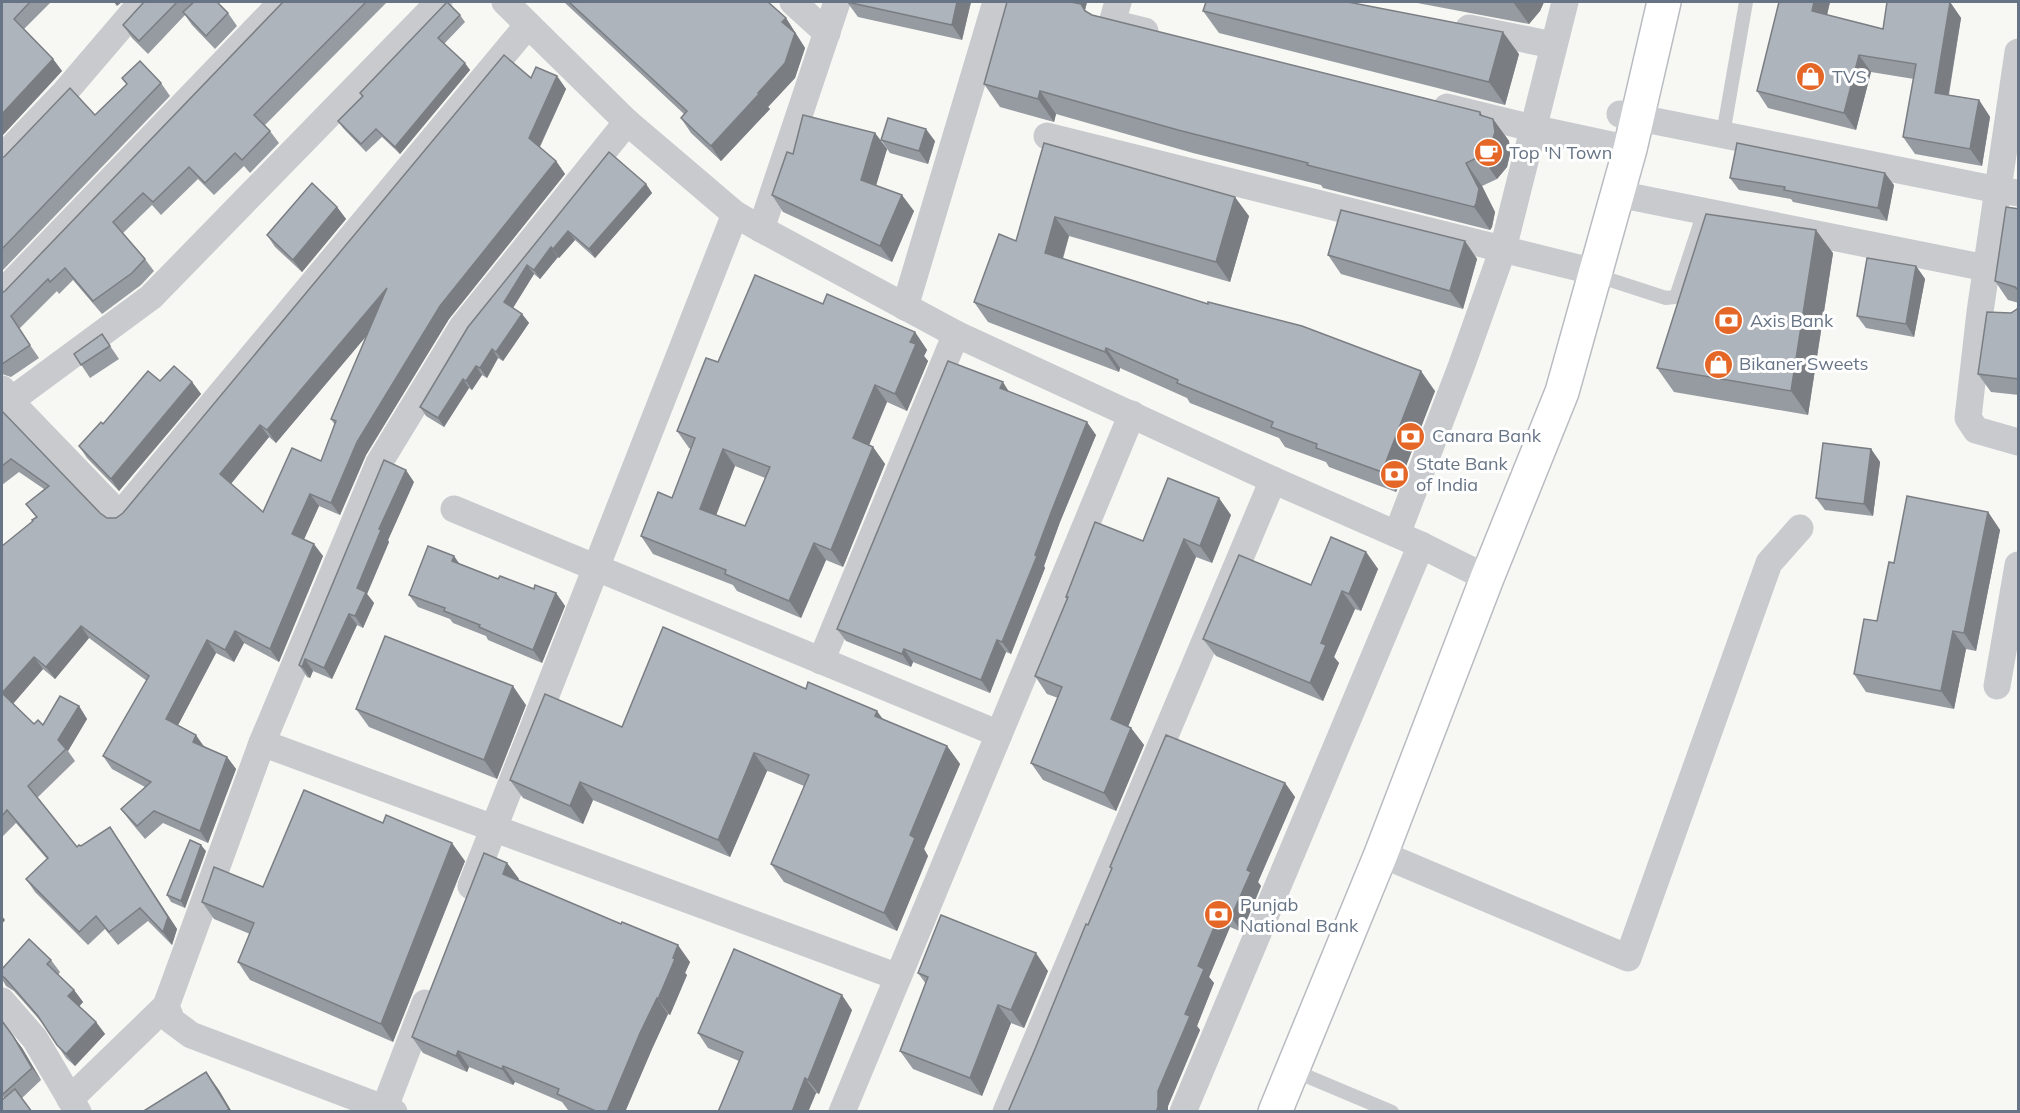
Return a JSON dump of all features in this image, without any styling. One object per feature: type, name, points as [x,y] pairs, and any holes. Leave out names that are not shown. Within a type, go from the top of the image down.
[{"type":"main road","points":[[1629,116],[1645,2]]},
{"type":"main road","points":[[1587,272],[1629,116],[1664,2]]},
{"type":"main road","points":[[1275,1112],[1381,854],[1541,397],[1618,194],[1621,147]]},
{"type":"main road","points":[[1257,1112],[1480,574]]},
{"type":"street","points":[[2,158],[64,92],[142,2]]},
{"type":"street","points":[[2,293],[282,2]]},
{"type":"street","points":[[439,2],[151,297],[6,395],[120,515],[528,25]]},
{"type":"street","points":[[505,2],[627,122],[735,214],[761,230],[956,334],[1480,574]]},
{"type":"street","points":[[793,2],[827,33]]},
{"type":"street","points":[[761,230],[837,2]]},
{"type":"street","points":[[905,307],[996,2]]},
{"type":"street","points":[[1118,2],[1112,22],[1169,37]]},
{"type":"street","points":[[1183,1112],[1409,540],[1461,367],[1503,249],[1565,2]]},
{"type":"street","points":[[1448,24],[1553,45]]},
{"type":"street","points":[[2019,52],[2008,191],[1986,268],[1968,418],[1976,430],[2019,442]]},
{"type":"street","points":[[1419,100],[1621,147]]},
{"type":"street","points":[[1629,116],[2008,191]]},
{"type":"street","points":[[2,1001],[35,1039],[74,1105],[166,1006],[262,743],[379,463],[462,327],[627,122]]},
{"type":"street","points":[[1047,136],[1587,272]]},
{"type":"street","points":[[1618,194],[1986,268]]},
{"type":"street","points":[[463,907],[735,214]]},
{"type":"street","points":[[1980,312],[2009,316]]},
{"type":"street","points":[[821,661],[956,334]]},
{"type":"street","points":[[842,1112],[1132,414]]},
{"type":"street","points":[[1006,1112],[1273,480]]},
{"type":"street","points":[[454,509],[999,734]]},
{"type":"street","points":[[1381,854],[1628,958],[1769,563],[1800,528]]},
{"type":"street","points":[[1997,686],[2019,565]]},
{"type":"street","points":[[262,743],[898,977]]},
{"type":"street","points":[[166,1006],[172,1021],[191,1035],[387,1110],[432,985]]},
{"type":"street","points":[[314,1082],[329,1112]]},
{"type":"lane","points":[[1723,134],[1746,2]]},
{"type":"lane","points":[[1587,272],[1666,298],[1675,297],[1704,212]]},
{"type":"lane","points":[[1292,1070],[1392,1112]]},
{"type":"building","points":[[2,2],[30,2],[14,19],[53,59],[2,114]]},
{"type":"building","points":[[144,2],[177,2],[139,41],[123,25]]},
{"type":"building","points":[[194,2],[217,2],[228,13],[206,36],[183,12]]},
{"type":"building","points":[[283,2],[366,2],[254,115],[270,131],[242,160],[235,153],[205,183],[189,167],[153,202],[143,193],[113,222],[145,259],[132,273],[93,301],[65,268],[50,282],[48,279],[11,316],[30,345],[2,364],[2,293]]},
{"type":"building","points":[[447,2],[460,15],[438,38],[465,63],[395,147],[376,129],[361,144],[338,121],[363,96],[360,93]]},
{"type":"building","points":[[569,2],[768,2],[786,18],[782,22],[795,33],[785,63],[711,146],[681,118],[687,111]]},
{"type":"building","points":[[847,2],[957,2],[952,25]]},
{"type":"building","points":[[1007,2],[1081,4],[1085,11],[1092,15],[1480,112],[1480,115],[1493,119],[1495,132],[1491,145],[1481,156],[1466,163],[1479,189],[1476,204],[1474,207],[1307,165],[1308,163],[1178,130],[1040,91],[1038,99],[984,84]]},
{"type":"building","points":[[1206,2],[1348,2],[1503,32],[1489,82],[1203,11]]},
{"type":"building","points":[[1779,2],[1814,2],[1812,11],[1883,29],[1887,2],[1950,2],[1935,93],[1979,100],[1970,149],[1903,137],[1916,64],[1859,55],[1844,113],[1757,91]]},
{"type":"building","points":[[504,55],[531,78],[536,67],[557,76],[529,138],[556,161],[440,306],[357,442],[331,503],[310,494],[292,534],[314,544],[270,649],[235,631],[225,650],[207,640],[166,719],[196,735],[193,742],[227,757],[200,831],[154,811],[137,826],[121,809],[151,782],[103,756],[149,676],[81,626],[46,667],[34,657],[2,693],[2,546],[37,517],[26,504],[49,486],[11,459],[2,466],[2,411],[100,513],[107,518],[116,518],[123,513]],"holes":[[[387,288],[331,419],[336,421],[321,461],[292,448],[263,512],[220,474],[260,425],[267,430]]]},
{"type":"building","points":[[140,61],[161,83],[2,249],[2,158],[70,88],[95,115],[127,84],[122,78]]},
{"type":"building","points":[[803,115],[875,133],[861,180],[902,195],[880,246],[772,195],[787,152],[793,154]]},
{"type":"building","points":[[888,118],[926,129],[919,151],[881,140]]},
{"type":"building","points":[[1044,143],[1235,197],[1216,262],[1055,217],[1045,253],[1208,304],[1208,302],[1302,326],[1421,371],[1382,472],[1316,448],[1317,444],[1271,427],[1273,422],[1177,383],[1178,380],[1106,348],[1105,352],[974,302],[999,234],[1016,241]]},
{"type":"building","points":[[1737,143],[1885,173],[1878,208],[1784,190],[1785,187],[1730,178]]},
{"type":"building","points":[[609,152],[646,184],[589,249],[568,231],[553,249],[551,247],[534,270],[527,265],[504,302],[522,314],[496,352],[492,349],[480,368],[476,366],[466,381],[463,379],[438,418],[420,407],[468,327]]},
{"type":"building","points":[[312,183],[337,207],[293,260],[267,235]]},
{"type":"building","points":[[2006,207],[2019,209],[2019,291],[2015,287],[1995,281]]},
{"type":"building","points":[[1341,210],[1465,241],[1450,291],[1328,255]]},
{"type":"building","points":[[1706,214],[1816,230],[1791,391],[1657,368]]},
{"type":"building","points":[[1867,258],[1916,266],[1906,324],[1857,316]]},
{"type":"building","points":[[755,275],[823,304],[827,294],[915,332],[910,342],[916,344],[895,394],[875,385],[853,438],[873,447],[831,550],[814,543],[789,601],[725,574],[726,570],[641,536],[658,492],[672,498],[695,438],[677,431],[706,358],[718,362]],"holes":[[[723,449],[770,467],[745,526],[700,509]]]},
{"type":"building","points":[[2019,306],[2019,379],[1978,374],[1987,312],[2011,313]]},
{"type":"building","points":[[102,334],[110,346],[81,365],[74,354]]},
{"type":"building","points":[[948,361],[1003,382],[1000,388],[1087,422],[1002,642],[997,640],[981,680],[904,649],[902,654],[837,629]]},
{"type":"building","points":[[174,366],[192,382],[111,479],[79,446],[101,422],[103,424],[148,371],[160,381]]},
{"type":"building","points":[[1823,443],[1871,449],[1864,504],[1816,498]]},
{"type":"building","points":[[384,460],[406,470],[379,529],[381,530],[357,588],[366,592],[355,616],[349,614],[324,668],[305,659],[302,667],[299,665]]},
{"type":"building","points":[[1168,478],[1219,498],[1200,546],[1184,539],[1111,719],[1131,728],[1104,793],[1031,763],[1062,687],[1035,676],[1068,597],[1066,597],[1095,522],[1143,541]]},
{"type":"building","points":[[1907,496],[1988,512],[1964,633],[1953,631],[1941,691],[1854,674],[1864,619],[1877,621],[1889,562],[1894,563]]},
{"type":"building","points":[[1331,537],[1366,552],[1349,594],[1342,591],[1321,643],[1326,645],[1310,683],[1203,639],[1239,555],[1311,585]]},
{"type":"building","points":[[428,546],[454,556],[452,561],[498,579],[500,576],[534,589],[535,585],[556,593],[533,650],[444,611],[445,608],[409,595]]},
{"type":"building","points":[[663,627],[806,689],[808,682],[877,711],[875,716],[947,746],[910,835],[915,838],[884,913],[771,864],[809,775],[758,754],[754,753],[718,840],[580,782],[570,806],[510,780],[545,694],[622,727]]},
{"type":"building","points":[[385,636],[513,686],[484,760],[356,709]]},
{"type":"building","points":[[2,693],[34,724],[38,720],[43,725],[60,696],[79,706],[58,740],[66,749],[28,786],[77,847],[110,827],[168,917],[163,932],[140,908],[109,932],[96,916],[79,932],[26,879],[48,858],[7,810],[2,816]]},
{"type":"building","points":[[1166,735],[1285,783],[1247,870],[1251,872],[1231,917],[1220,913],[1198,966],[1204,969],[1185,1014],[1190,1016],[1158,1091],[1156,1112],[1008,1112],[1086,924],[1088,925],[1112,868],[1110,867]]},
{"type":"building","points":[[304,790],[383,823],[386,815],[452,843],[381,1024],[238,962],[254,923],[202,902],[214,867],[263,887]]},
{"type":"building","points":[[190,840],[201,845],[181,901],[167,895]]},
{"type":"building","points":[[484,853],[507,863],[503,874],[621,924],[622,922],[678,945],[673,958],[675,959],[658,999],[640,1033],[607,1112],[598,1112],[557,1094],[559,1089],[503,1066],[502,1069],[458,1051],[456,1056],[412,1037]]},
{"type":"building","points":[[941,915],[1036,953],[1011,1010],[998,1005],[970,1078],[900,1051],[928,977],[918,973]]},
{"type":"building","points":[[29,939],[51,960],[47,964],[74,990],[68,996],[96,1022],[66,1054],[57,1045],[38,1016],[2,976],[2,969]]},
{"type":"building","points":[[734,949],[842,995],[808,1080],[805,1078],[792,1112],[718,1112],[743,1052],[698,1033]]},
{"type":"building","points":[[2,1021],[32,1068],[3,1094],[2,1092]]},
{"type":"building","points":[[206,1072],[229,1109],[225,1112],[142,1112]]},
{"type":"building","points":[[15,1089],[32,1112],[2,1112],[2,1100]]},
{"type":"place","name":"TVS","points":[[1811,77]]},
{"type":"place","name":"Top 'N Town","points":[[1488,153]]},
{"type":"place","name":"Axis Bank","points":[[1729,321]]},
{"type":"place","name":"Bikaner Sweets","points":[[1718,364]]},
{"type":"place","name":"Canara Bank","points":[[1411,436]]},
{"type":"place","name":"State Bank of India","points":[[1395,474]]},
{"type":"place","name":"Punjab National Bank","points":[[1219,915]]}]
